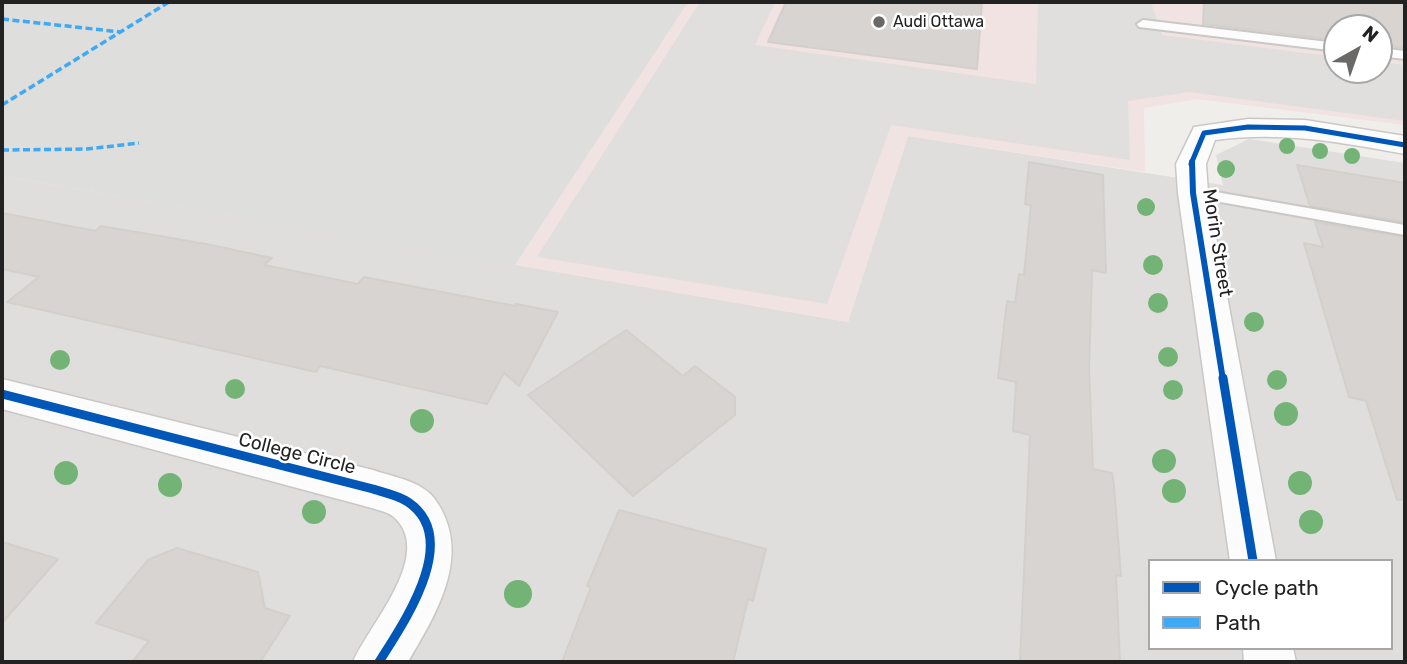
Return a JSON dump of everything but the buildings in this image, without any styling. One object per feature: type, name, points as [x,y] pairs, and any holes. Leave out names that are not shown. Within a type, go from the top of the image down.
[{"type":"street","name":"Morin Street","points":[[1253,559],[1193,193],[1191,164],[1204,133],[1248,127],[1305,128],[1405,145]]},
{"type":"street","name":"College Circle","points":[[2,394],[373,489],[412,504],[429,529],[430,570],[379,662]]},
{"type":"lane","points":[[1143,24],[1323,45]]},
{"type":"lane","points":[[1193,193],[1405,230]]},
{"type":"shaded area","points":[[2,2],[688,2],[515,265],[2,176]]},
{"type":"shaded area","points":[[682,2],[1405,2],[1405,125],[1197,99],[1144,108],[1145,172],[908,136],[848,322],[515,265],[643,57]]},
{"type":"shaded area","points":[[700,2],[775,2],[755,45],[1036,84],[1038,2],[1151,2],[1162,35],[1323,55],[1323,84],[1393,84],[1393,64],[1405,65],[1405,121],[1189,92],[1128,101],[1130,160],[891,125],[827,304],[537,257]]},
{"type":"shaded area","points":[[908,136],[1223,185],[1216,155],[1249,139],[1405,163],[1405,662],[2,662],[2,176],[848,322]]},
{"type":"marked path","points":[[2,105],[169,2]]},
{"type":"marked path","points":[[2,19],[121,32]]},
{"type":"marked path","points":[[2,150],[87,149],[139,143]]},
{"type":"cycle path","points":[[1253,559],[1193,193],[1191,164],[1204,133],[1248,127],[1305,128],[1405,145]]},
{"type":"cycle path","points":[[2,394],[373,489],[409,503],[425,524],[430,543],[429,564],[413,606],[379,662]]},
{"type":"place","name":"Audi Ottawa","points":[[879,22]]}]
